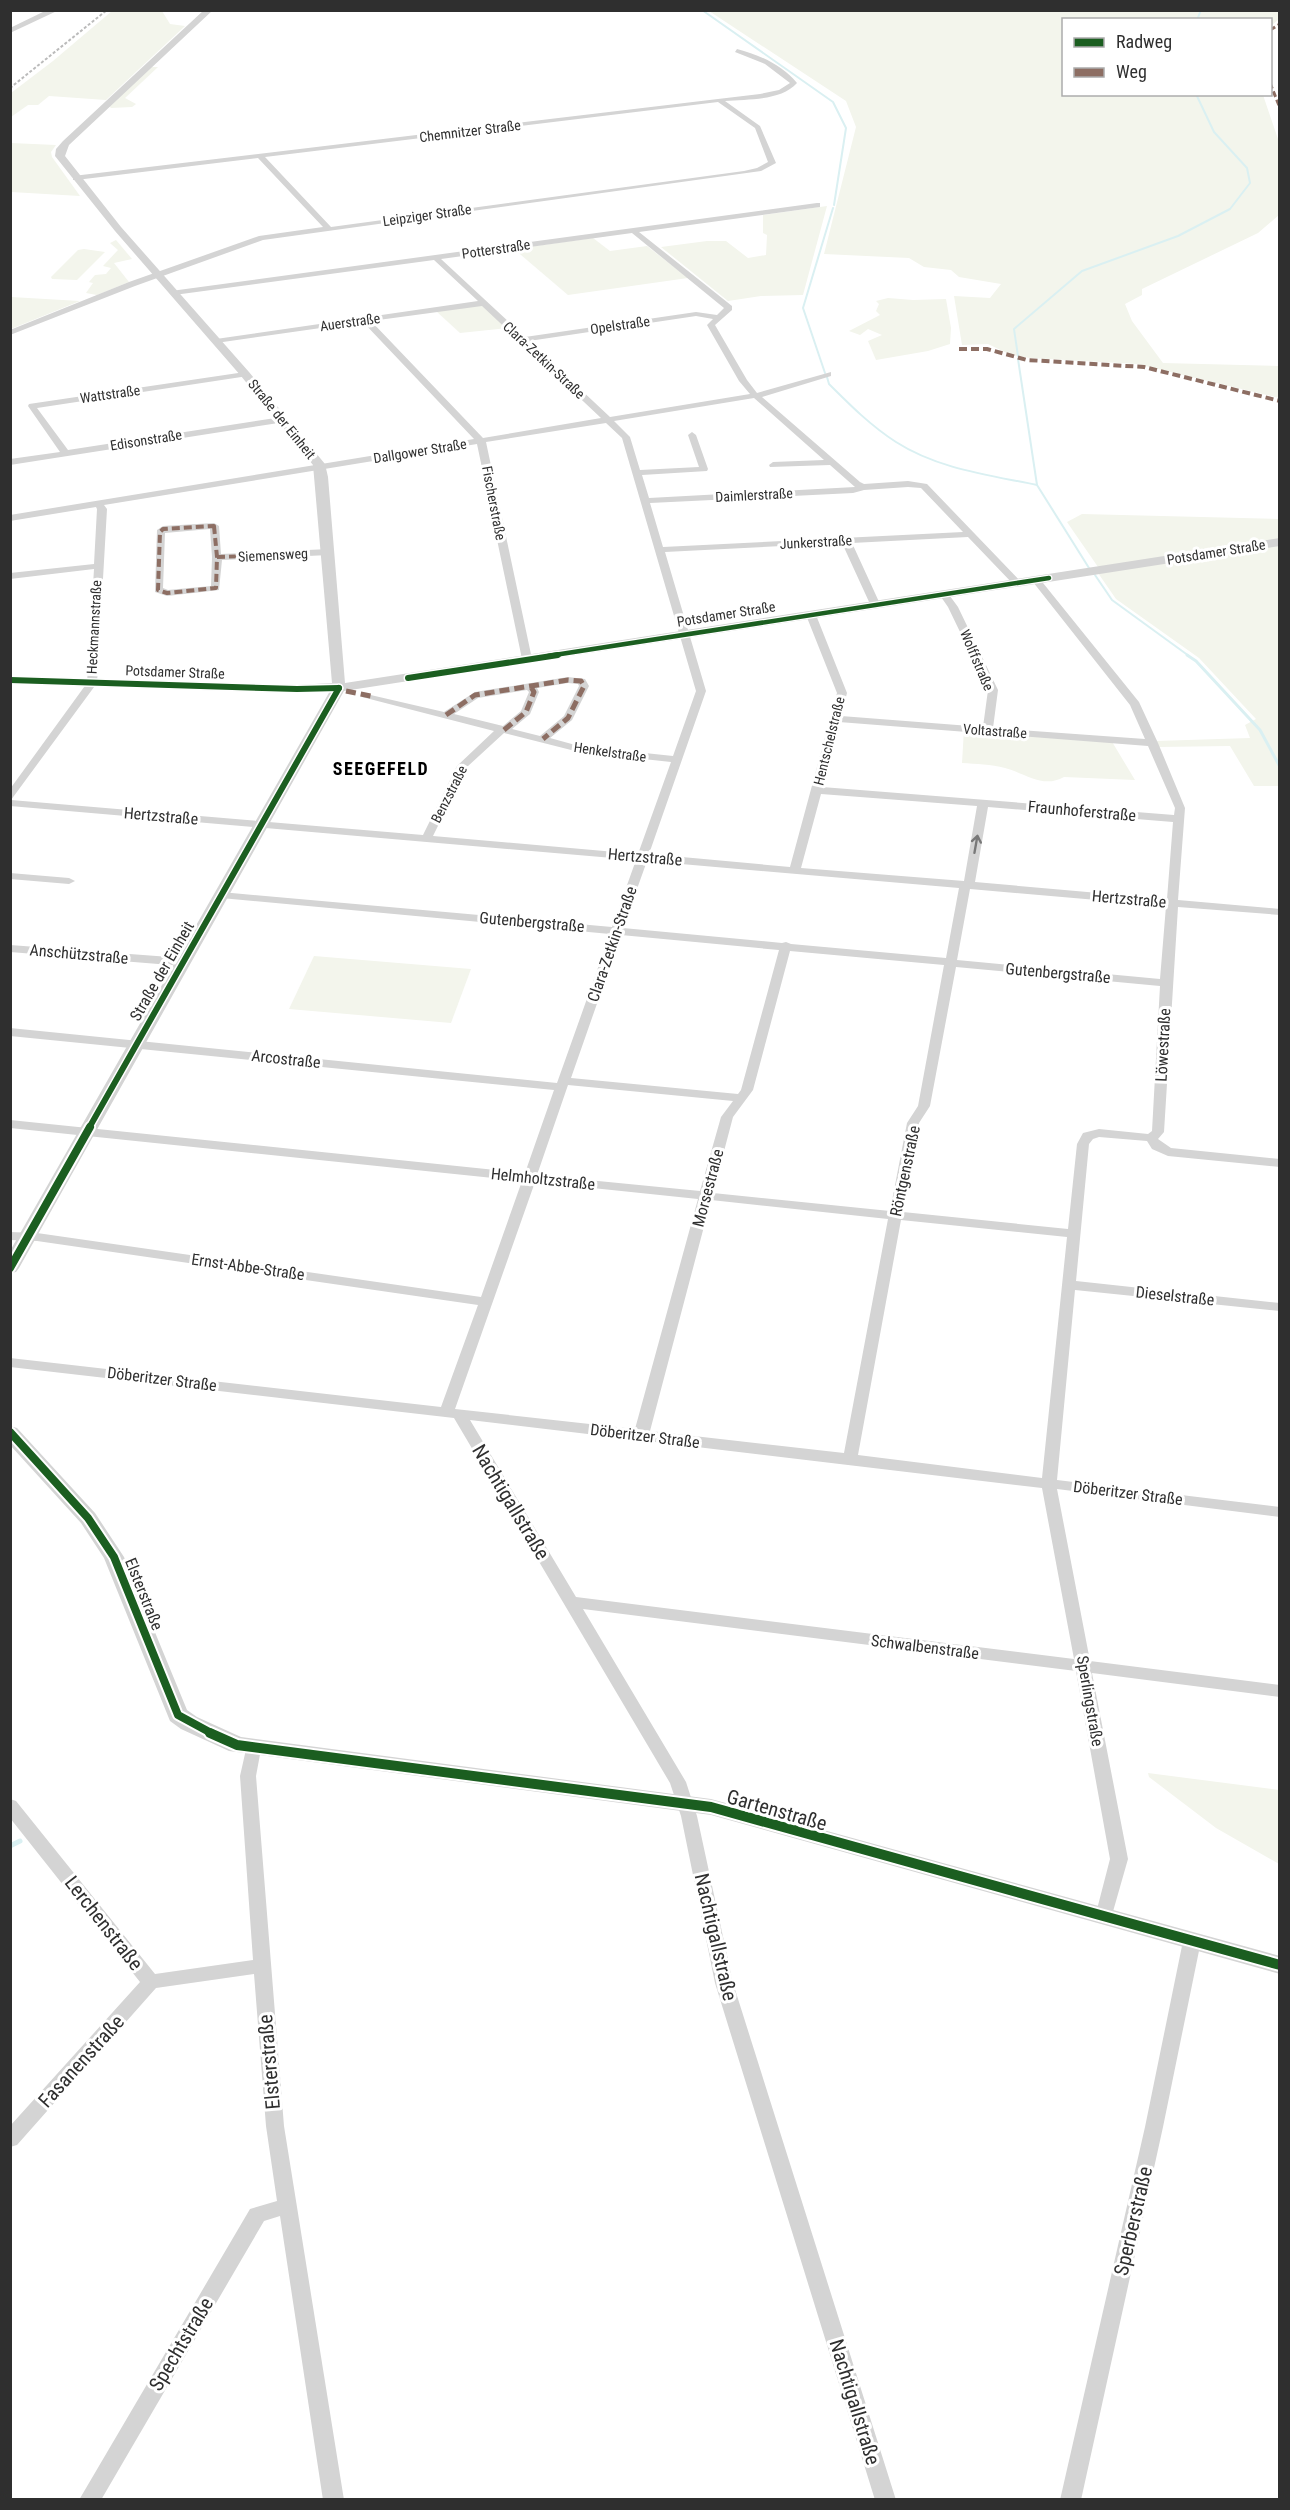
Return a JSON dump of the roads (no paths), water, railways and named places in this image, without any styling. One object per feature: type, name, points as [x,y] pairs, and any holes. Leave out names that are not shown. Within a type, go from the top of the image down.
[{"type":"street","points":[[10,31],[15,26],[55,10]]},
{"type":"street","name":"Straße der Einheit","points":[[10,1268],[19,1237],[88,1131],[339,688],[320,468],[245,374],[76,178],[62,159],[60,152],[63,146],[209,10]]},
{"type":"street","name":"Chemnitzer Straße","points":[[76,178],[777,93],[791,88],[794,83],[753,56],[737,51]]},
{"type":"street","name":"Leipziger Straße","points":[[10,333],[132,284],[262,238],[744,173],[759,170],[772,163],[758,127],[719,100]]},
{"type":"street","points":[[259,155],[328,228]]},
{"type":"street","name":"Potterstraße","points":[[174,293],[817,205]]},
{"type":"street","points":[[633,230],[729,308],[711,325],[743,381],[755,395],[863,487]]},
{"type":"street","name":"Clara-Zetkin-Straße","points":[[435,257],[626,437],[701,691],[485,1302],[453,1413]]},
{"type":"street","name":"Auerstraße","points":[[216,341],[483,303]]},
{"type":"street","name":"Opelstraße","points":[[522,340],[696,314],[718,317]]},
{"type":"street","points":[[365,320],[481,441]]},
{"type":"street","name":"Wattstraße","points":[[65,453],[32,406],[245,374]]},
{"type":"street","name":"Dallgower Straße","points":[[10,518],[755,395],[782,390],[828,374]]},
{"type":"street","name":"Edisonstraße","points":[[10,462],[282,420]]},
{"type":"street","points":[[636,472],[704,469],[692,435]]},
{"type":"street","name":"Fischerstraße","points":[[481,441],[527,659]]},
{"type":"street","points":[[773,465],[832,462]]},
{"type":"street","name":"Daimlerstraße","points":[[644,501],[853,490],[863,487],[908,484],[924,486],[1017,583]]},
{"type":"street","name":"Heckmannstraße","points":[[10,797],[92,683],[102,509],[99,504]]},
{"type":"street","name":"Siemensweg","points":[[214,526],[217,557],[216,588],[167,593],[158,590],[160,532],[163,529],[214,526]]},
{"type":"street","name":"Junkerstraße","points":[[659,550],[972,534]]},
{"type":"street","points":[[846,541],[876,604]]},
{"type":"street","name":"Potsdamer Straße","points":[[10,680],[297,689],[339,688],[1280,542]]},
{"type":"street","name":"Siemensweg","points":[[217,557],[329,552]]},
{"type":"street","points":[[10,576],[97,566]]},
{"type":"street","name":"Löwestraße","points":[[1036,580],[1135,704],[1180,808],[1166,983],[1158,1132],[1151,1138]]},
{"type":"street","name":"Wolffstraße","points":[[944,594],[953,607],[993,690],[988,730]]},
{"type":"street","name":"Hentschelstraße","points":[[795,870],[837,719],[842,693],[811,615]]},
{"type":"street","name":"Henkelstraße","points":[[446,715],[475,695],[581,681],[584,686],[568,718],[543,740]]},
{"type":"street","points":[[503,729],[526,711],[534,692],[531,687]]},
{"type":"street","name":"Henkelstraße","points":[[366,695],[596,752],[678,760]]},
{"type":"street","name":"Voltastraße","points":[[837,719],[1153,743]]},
{"type":"street","name":"Benzstraße","points":[[427,838],[462,766],[503,729]]},
{"type":"street","name":"Fraunhoferstraße","points":[[816,790],[1180,819]]},
{"type":"street","name":"Hertzstraße","points":[[10,802],[1280,912]]},
{"type":"street","points":[[967,885],[983,803]]},
{"type":"street","points":[[10,876],[69,881]]},
{"type":"street","name":"Röntgenstraße","points":[[850,1459],[913,1123],[924,1106],[967,885]]},
{"type":"street","name":"Gutenbergstraße","points":[[221,895],[786,945],[1166,983]]},
{"type":"street","name":"Morsestraße","points":[[641,1436],[727,1117],[747,1090],[786,945]]},
{"type":"street","name":"Anschützstraße","points":[[10,948],[183,962]]},
{"type":"street","name":"Arcostraße","points":[[10,1032],[563,1084],[742,1098]]},
{"type":"street","name":"Helmholtzstraße","points":[[10,1124],[1075,1234]]},
{"type":"street","points":[[1049,1484],[1083,1144],[1088,1136],[1099,1133],[1151,1138],[1157,1146],[1168,1152],[1280,1163]]},
{"type":"street","name":"Ernst-Abbe-Straße","points":[[19,1237],[115,1248],[485,1302]]},
{"type":"street","name":"Dieselstraße","points":[[1070,1285],[1280,1307]]},
{"type":"street","name":"Döberitzer Straße","points":[[10,1362],[850,1459],[1280,1512]]},
{"type":"street","name":"Nachtigallstraße","points":[[453,1413],[571,1602],[678,1782],[685,1803],[724,1983],[886,2499]]},
{"type":"street","name":"Elsterstraße","points":[[10,1432],[88,1518],[114,1557],[178,1715],[189,1723],[237,1745],[253,1749],[248,1776],[274,2126],[334,2499]]},
{"type":"street","name":"Sperlingstraße","points":[[1049,1484],[1119,1859],[1104,1917]]},
{"type":"street","name":"Schwalbenstraße","points":[[571,1602],[1280,1691]]},
{"type":"street","name":"Gartenstraße","points":[[253,1749],[711,1808],[1280,1965]]},
{"type":"street","name":"Lerchenstraße","points":[[10,1805],[151,1982],[262,1966]]},
{"type":"street","name":"Sperberstraße","points":[[1070,2499],[1154,2127],[1192,1941]]},
{"type":"street","name":"Fasanenstraße","points":[[10,2139],[151,1982]]},
{"type":"street","name":"Spechtstraße","points":[[89,2499],[257,2215],[286,2206]]},
{"type":"waterway","points":[[702,10],[833,102],[846,128],[834,205]]},
{"type":"waterway","points":[[1198,18],[1201,10]]},
{"type":"waterway","points":[[1018,356],[1014,329],[1082,271],[1178,236],[1230,209],[1250,183],[1247,168],[1214,132],[1197,96]]},
{"type":"waterway","points":[[825,373],[803,308],[833,208]]},
{"type":"waterway","points":[[1018,359],[1037,485]]},
{"type":"waterway","points":[[827,377],[829,384],[869,422],[912,451],[964,470],[1037,485]]},
{"type":"waterway","points":[[1037,485],[1089,568]]},
{"type":"waterway","points":[[1095,575],[1112,600],[1189,656]]},
{"type":"waterway","points":[[1187,655],[1196,661],[1260,730],[1280,767]]},
{"type":"waterway","points":[[10,1846],[20,1841]]},
{"type":"railway","points":[[10,88],[107,10]]},
{"type":"district","name":"SEEGEFELD","points":[[381,768]]}]
